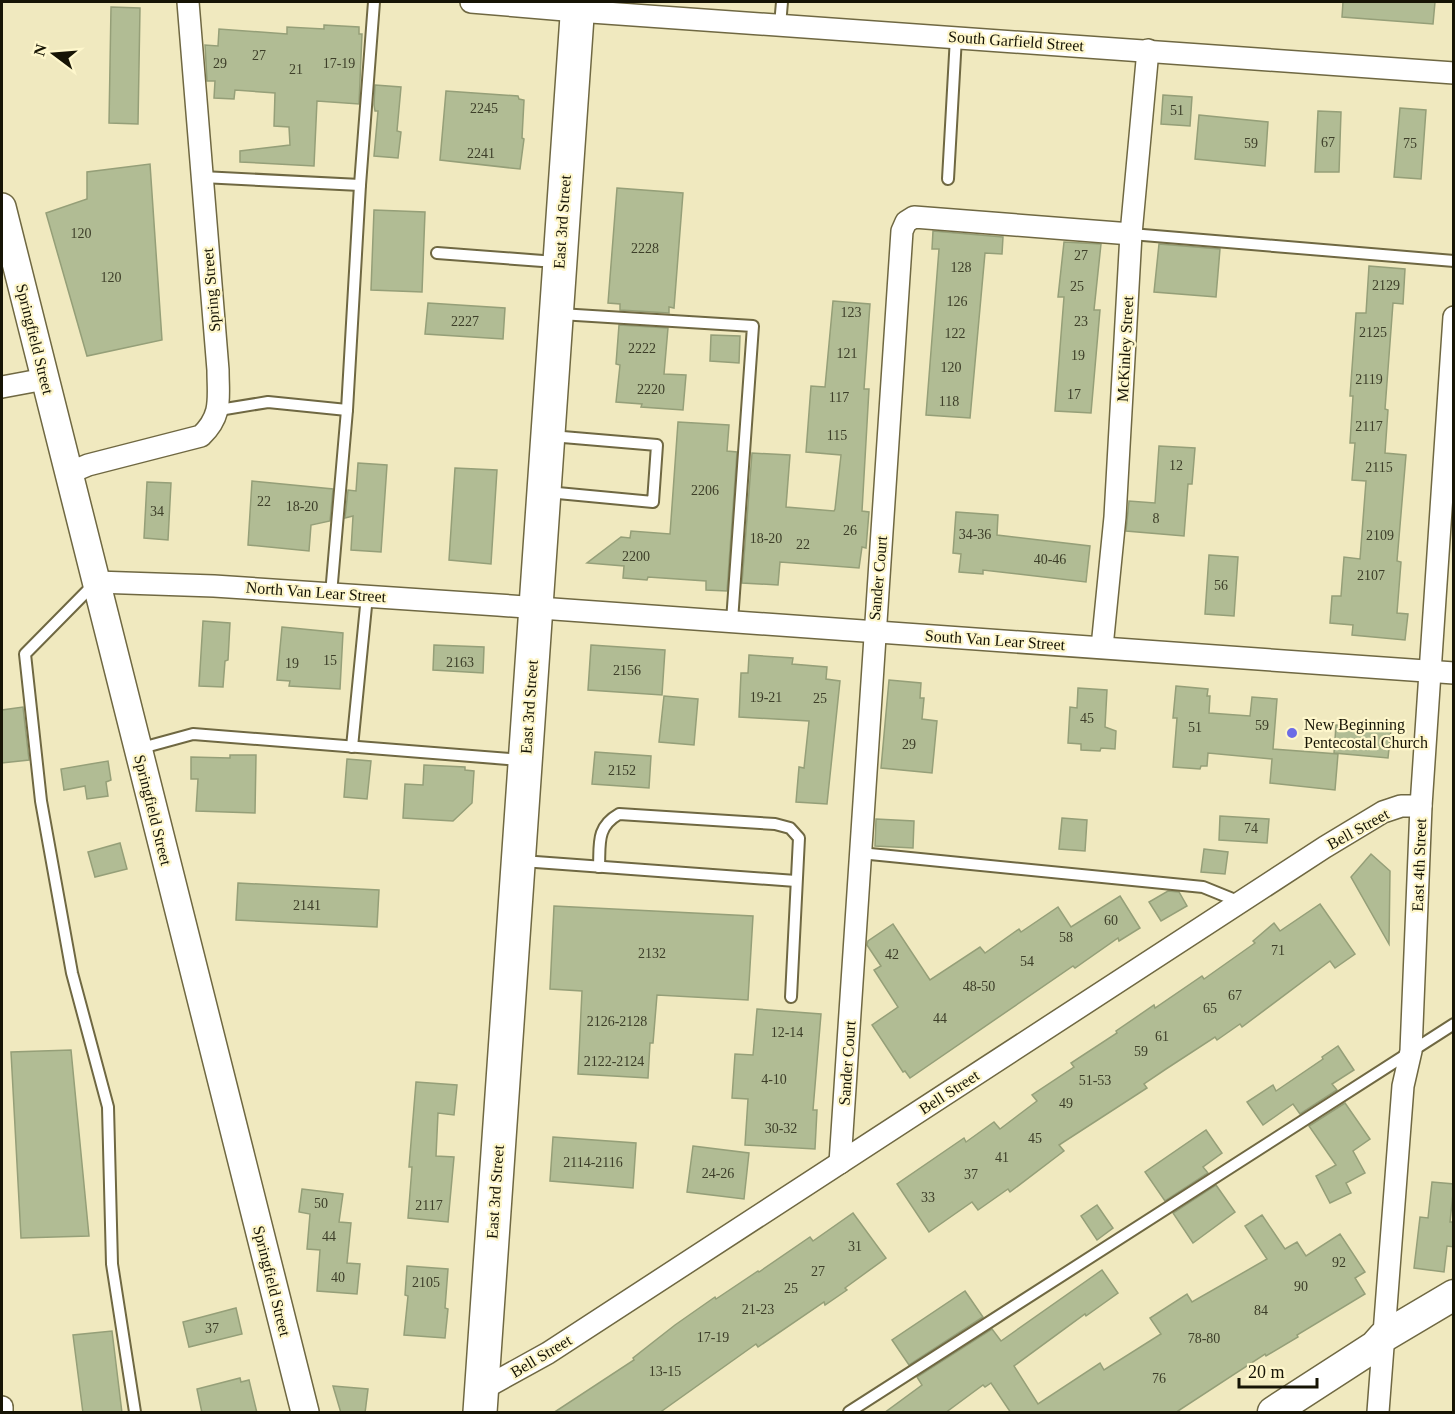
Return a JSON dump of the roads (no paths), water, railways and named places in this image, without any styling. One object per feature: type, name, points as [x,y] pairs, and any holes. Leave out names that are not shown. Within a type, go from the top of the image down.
[{"type":"main road","name":"East 3rd Street","points":[[480,1401],[578,6]]},
{"type":"main road","points":[[1273,1413],[1375,1346],[1383,1337],[1454,1295]]},
{"type":"street","name":"Spring Street","points":[[188,2],[218,370],[219,410]]},
{"type":"street","name":"South Garfield Street","points":[[471,2],[578,6],[780,25],[1454,73]]},
{"type":"street","name":"McKinley Street","points":[[1102,647],[1114,517],[1131,234],[1148,50]]},
{"type":"street","name":"Springfield Street","points":[[2,207],[305,1413]]},
{"type":"street","name":"Sander Court","points":[[840,1163],[902,231],[906,222],[914,217],[1131,234]]},
{"type":"street","name":"East 4th Street","points":[[1378,1413],[1402,1086],[1411,1052],[1421,806],[1454,317]]},
{"type":"street","points":[[2,387],[45,379]]},
{"type":"street","points":[[69,473],[88,465],[201,436],[212,425],[219,410]]},
{"type":"street","name":"North Van Lear Street","points":[[96,582],[214,586],[536,607]]},
{"type":"street","name":"South Van Lear Street","points":[[536,607],[1454,673]]},
{"type":"street","name":"Bell Street","points":[[480,1401],[548,1353],[1240,902],[1383,812],[1401,806],[1421,806]]},
{"type":"street","points":[[2,1407],[2,1413]]},
{"type":"lane","points":[[331,594],[347,410],[360,184],[374,2]]},
{"type":"lane","points":[[780,25],[782,2]]},
{"type":"lane","points":[[948,179],[956,37]]},
{"type":"lane","points":[[202,177],[360,184]]},
{"type":"lane","points":[[1131,234],[1454,261]]},
{"type":"lane","points":[[436,253],[560,262]]},
{"type":"lane","points":[[556,314],[753,326],[732,621]]},
{"type":"lane","points":[[219,410],[268,402],[347,410]]},
{"type":"lane","points":[[544,492],[653,502],[657,445],[548,436]]},
{"type":"lane","points":[[96,582],[25,654],[41,801],[70,962],[108,1107],[112,1264],[135,1413]]},
{"type":"lane","points":[[352,747],[367,596]]},
{"type":"lane","points":[[137,749],[193,734],[525,760]]},
{"type":"lane","points":[[599,867],[601,830],[608,820],[619,814],[775,824],[790,828],[799,838],[791,996]]},
{"type":"lane","points":[[860,853],[1203,887],[1240,902]]},
{"type":"lane","points":[[518,861],[796,881]]},
{"type":"lane","points":[[849,1413],[1454,1024]]},
{"type":"place","name":"New Beginning Pentecostal Church","points":[[1292,733]]}]
